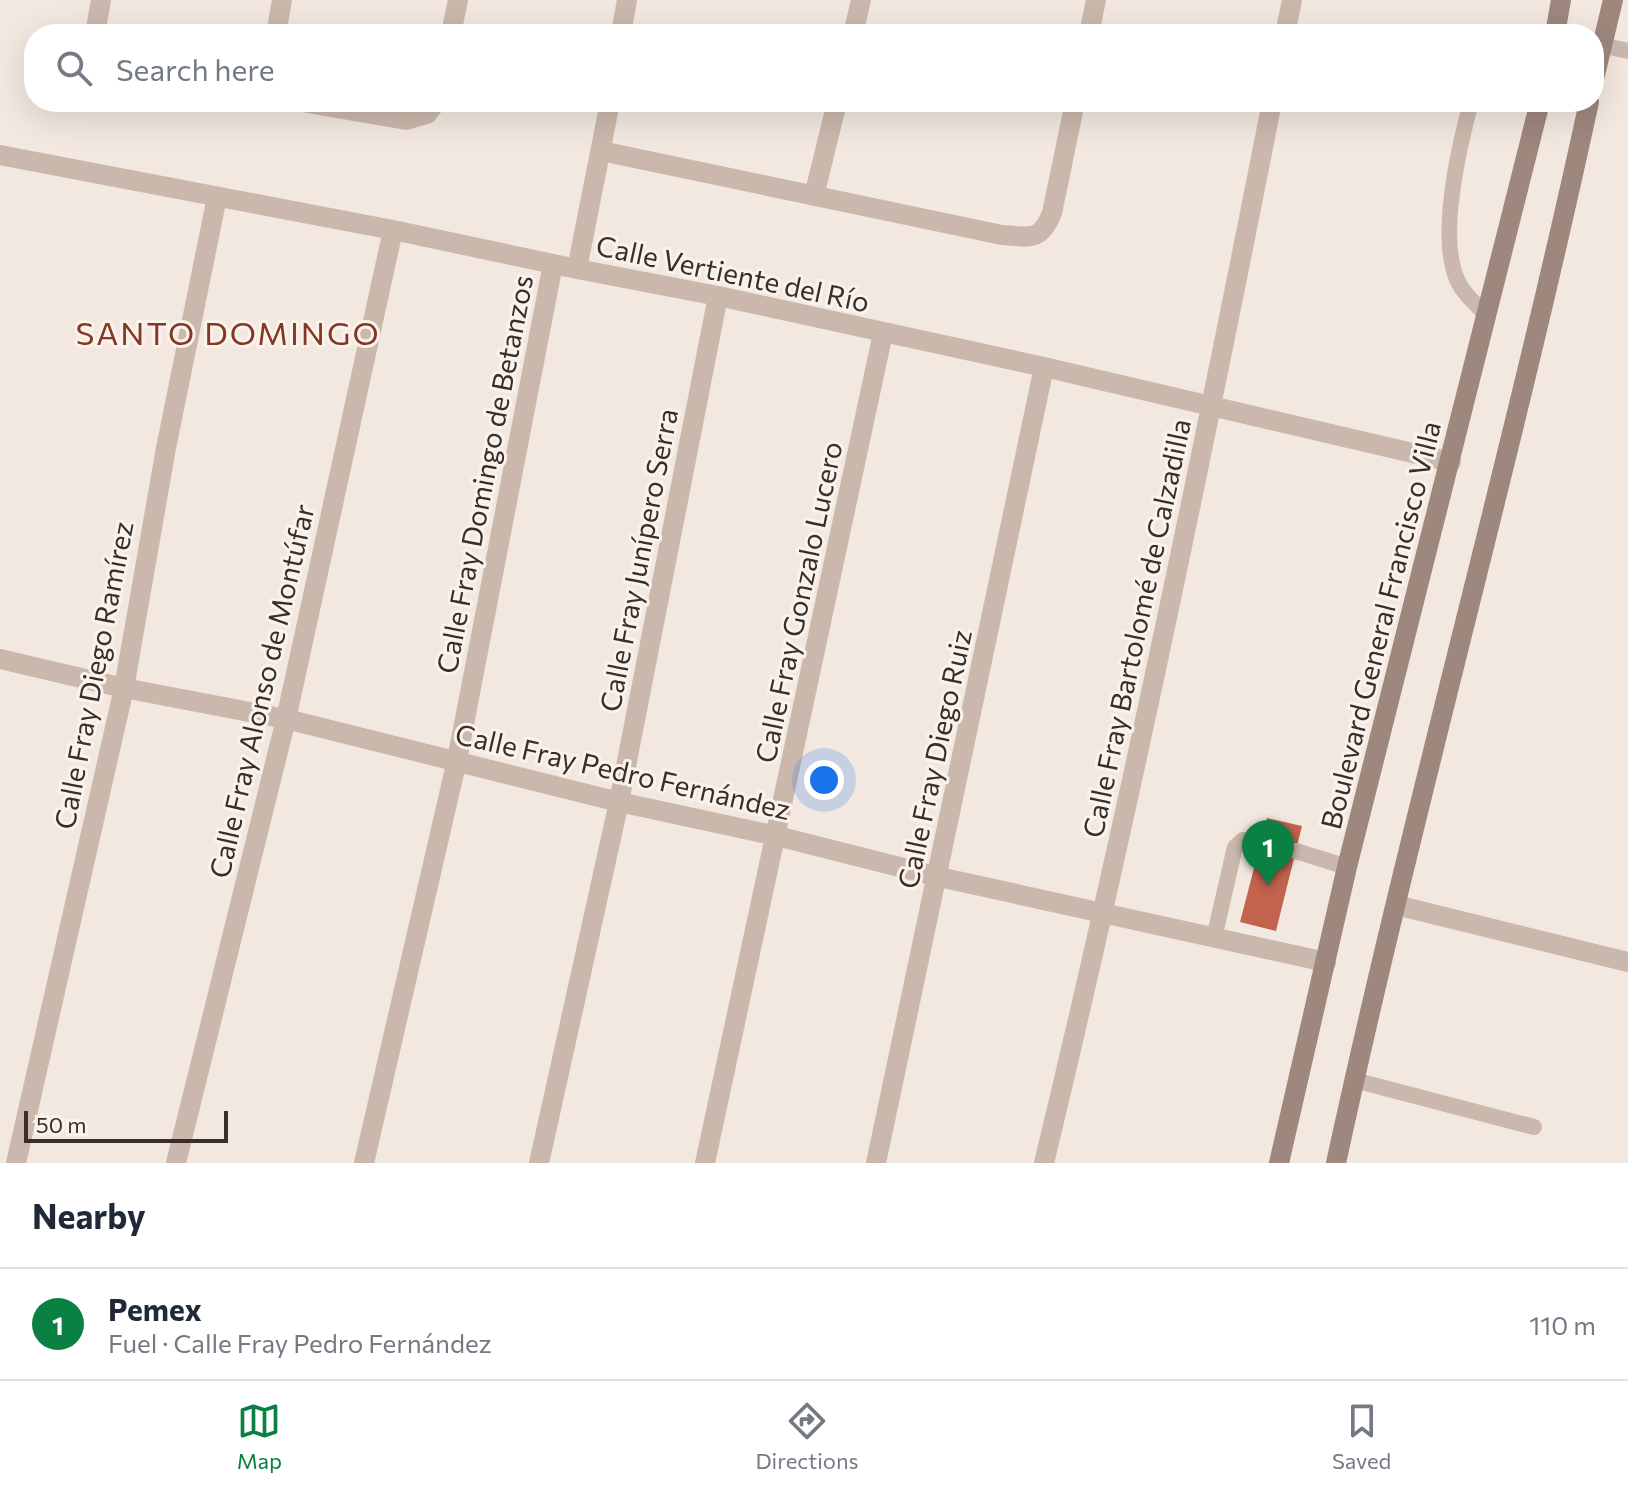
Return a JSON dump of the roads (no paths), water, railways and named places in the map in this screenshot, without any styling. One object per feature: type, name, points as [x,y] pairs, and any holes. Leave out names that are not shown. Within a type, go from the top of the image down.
[{"type":"main road","points":[[1557,24],[1561,0]]},
{"type":"main road","points":[[1604,34],[1613,0]]},
{"type":"main road","name":"Boulevard General Francisco Villa","points":[[1279,1163],[1347,867],[1537,112]]},
{"type":"main road","points":[[1336,1163],[1396,905],[1504,470],[1587,112]]},
{"type":"street","points":[[97,24],[101,0]]},
{"type":"street","points":[[278,24],[282,0]]},
{"type":"street","points":[[453,24],[458,0]]},
{"type":"street","points":[[623,24],[627,0]]},
{"type":"street","points":[[855,24],[861,0]]},
{"type":"street","points":[[1091,24],[1096,0]]},
{"type":"street","points":[[1287,24],[1292,0]]},
{"type":"street","points":[[360,112],[406,120],[428,112]]},
{"type":"street","name":"Calle Fray Domingo de Betanzos","points":[[577,269],[608,112]]},
{"type":"street","points":[[814,196],[835,112]]},
{"type":"street","points":[[601,151],[1002,235],[1037,236],[1045,229],[1052,213],[1073,112]]},
{"type":"street","name":"Calle Fray Bartolomé de Calzadilla","points":[[1044,1163],[1104,915],[1212,405],[1270,112]]},
{"type":"street","name":"Calle Vertiente del Río","points":[[0,155],[718,296],[1212,405],[1451,462]]},
{"type":"street","name":"Calle Fray Diego Ramírez","points":[[16,1163],[124,688],[166,448],[217,197]]},
{"type":"street","name":"Calle Fray Alonso de Montúfar","points":[[176,1163],[286,719],[393,230]]},
{"type":"street","name":"Calle Fray Domingo de Betanzos","points":[[364,1163],[457,760],[553,264]]},
{"type":"street","name":"Calle Fray Junípero Serra","points":[[539,1163],[619,802],[718,296]]},
{"type":"street","name":"Calle Fray Gonzalo Lucero","points":[[705,1163],[883,333]]},
{"type":"street","name":"Calle Fray Diego Ruiz","points":[[876,1163],[939,877],[1044,367]]},
{"type":"street","name":"Calle Fray Pedro Fernández","points":[[0,659],[124,688],[286,719],[939,877],[1326,962]]},
{"type":"street","points":[[1396,905],[1628,962]]},
{"type":"lane","points":[[1604,46],[1628,51]]},
{"type":"lane","points":[[1469,112],[1448,225],[1449,247],[1452,266],[1461,287],[1486,315]]},
{"type":"lane","points":[[1214,938],[1235,847],[1243,840],[1261,841]]},
{"type":"lane","points":[[1296,851],[1347,867]]},
{"type":"lane","points":[[1354,1080],[1534,1127]]},
{"type":"place","name":"Pemex","points":[[1268,886]]},
{"type":"district","name":"SANTO DOMINGO","points":[[228,332]]}]
